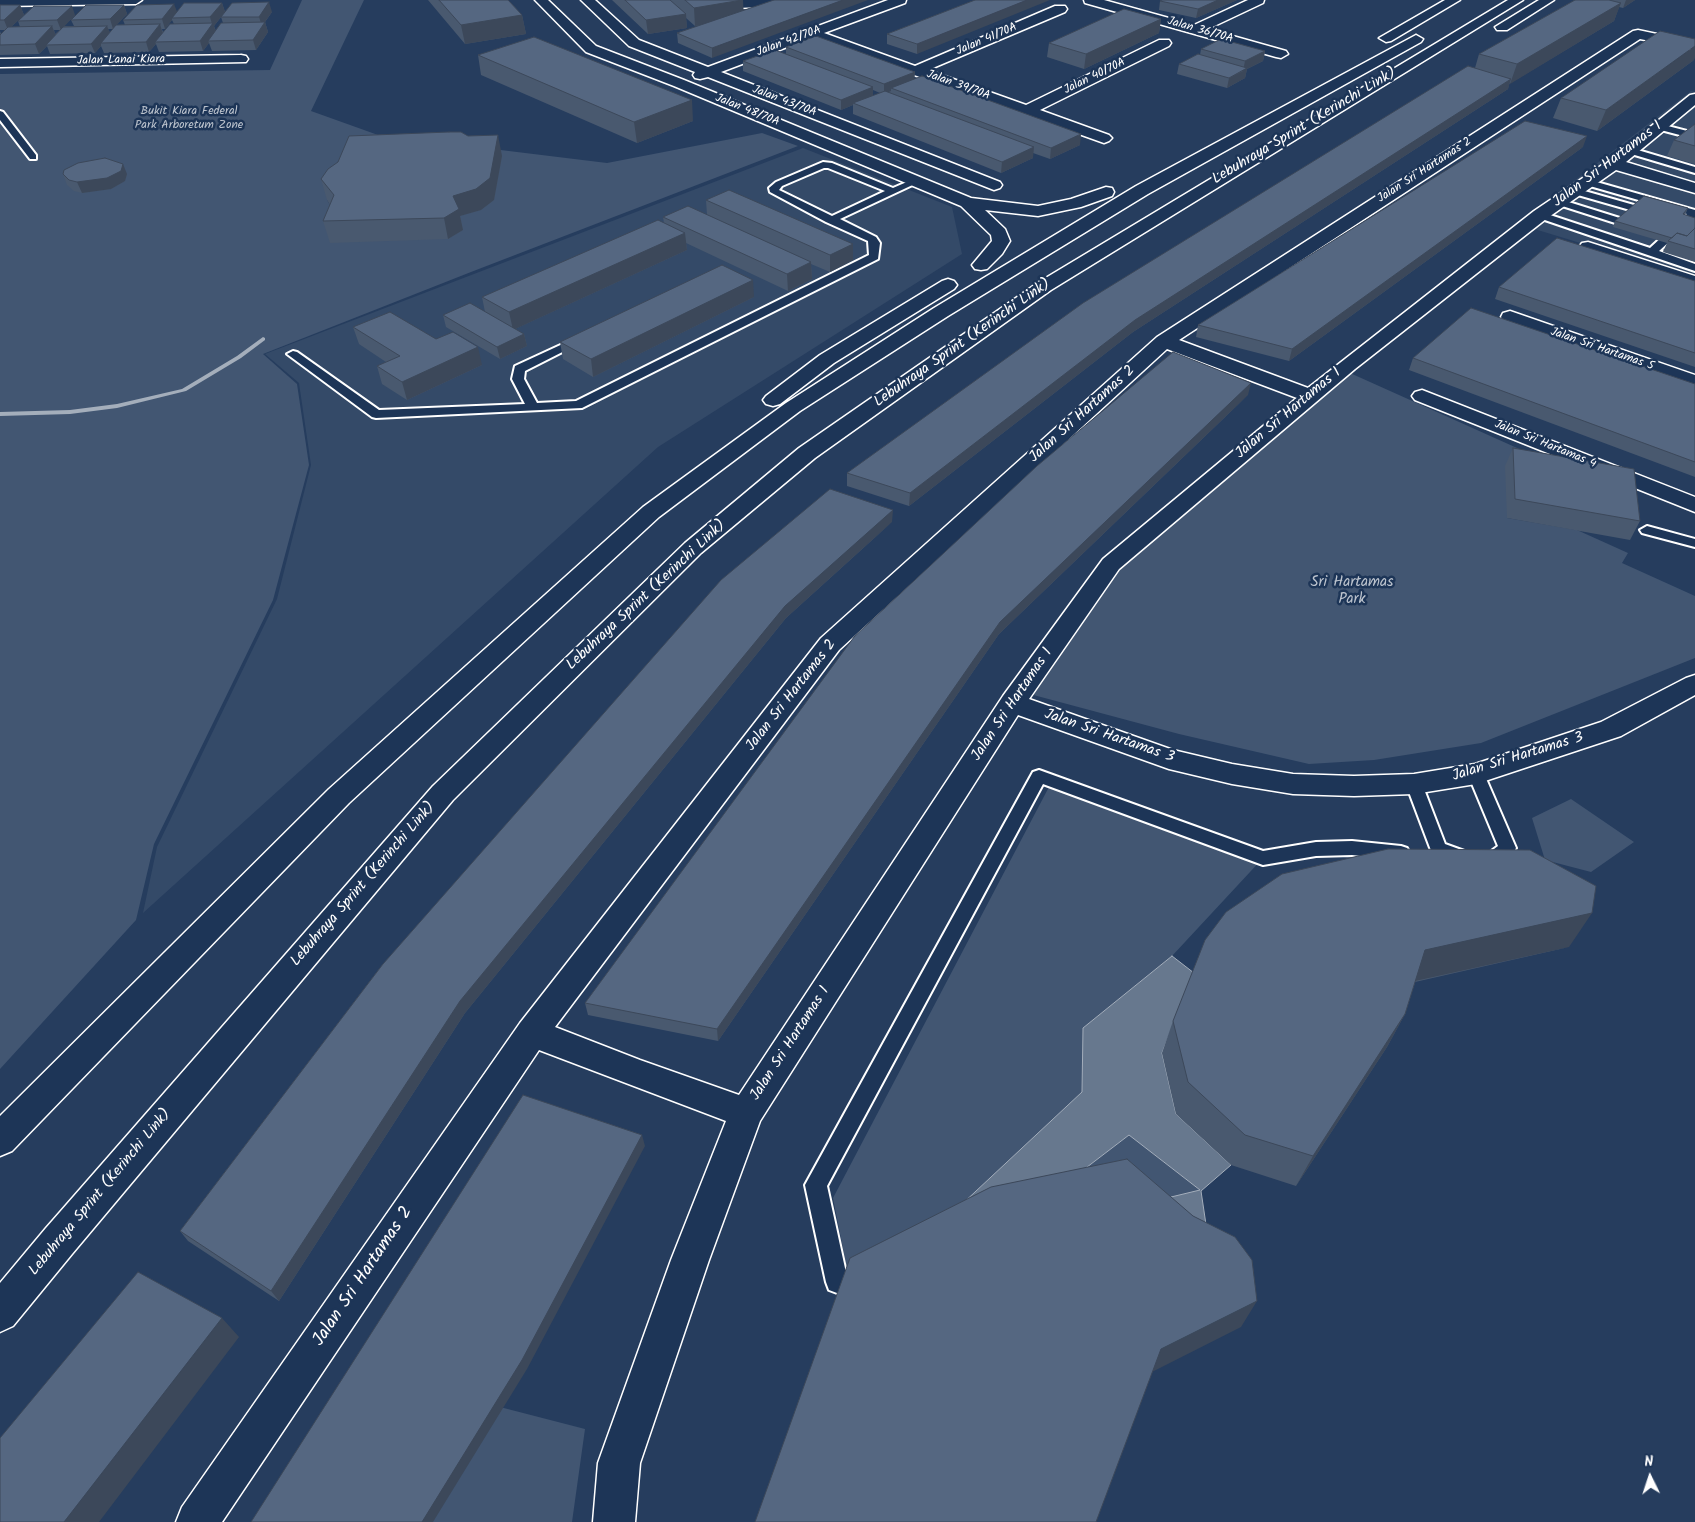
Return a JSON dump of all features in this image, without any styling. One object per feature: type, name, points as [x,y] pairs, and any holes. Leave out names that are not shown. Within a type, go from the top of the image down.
[{"type":"main road","points":[[0,2],[136,0]]},
{"type":"main road","name":"Jalan 48/70A","points":[[541,0],[591,50],[679,83],[967,202],[1038,211],[1075,203],[1106,192]]},
{"type":"main road","name":"Jalan 43/70A","points":[[587,0],[634,43],[994,185]]},
{"type":"main road","points":[[730,0],[735,4],[763,3],[772,0]]},
{"type":"main road","name":"Jalan 42/70A","points":[[679,83],[900,0]]},
{"type":"main road","name":"Jalan 36/70A","points":[[1090,0],[1281,54]]},
{"type":"main road","points":[[1195,30],[1258,0]]},
{"type":"main road","points":[[1371,46],[1454,0]]},
{"type":"main road","name":"Lebuhraya Sprint (Kerinchi Link)","points":[[0,1313],[59,1241],[443,793],[693,548],[807,453],[1024,300],[1516,0]]},
{"type":"main road","points":[[1493,32],[1548,0]]},
{"type":"main road","name":"Jalan 41/70A","points":[[914,71],[1060,9]]},
{"type":"main road","name":"Lebuhraya Sprint (Kerinchi Link)","points":[[0,1140],[339,796],[651,512],[793,407],[941,312],[1142,190],[1452,19]]},
{"type":"main road","name":"Jalan 39/70A","points":[[813,34],[1104,138]]},
{"type":"main road","name":"Jalan Sri Hartamas 2","points":[[197,1522],[532,1032],[830,644],[1164,341],[1638,34],[1695,46]]},
{"type":"main road","points":[[1123,238],[1476,42]]},
{"type":"main road","name":"Jalan 40/70A","points":[[1026,111],[1164,43]]},
{"type":"main road","name":"Jalan Lanai Kiara","points":[[0,63],[241,58]]},
{"type":"main road","name":"Jalan Sri Hartamas 1","points":[[614,1522],[619,1463],[690,1260],[746,1113],[1012,704],[1110,564],[1311,396],[1540,216],[1631,151],[1694,99]]},
{"type":"main road","points":[[1046,226],[1157,164]]},
{"type":"main road","points":[[1614,164],[1695,188]]},
{"type":"main road","name":"Jalan 48/70A","points":[[967,202],[999,233],[1001,241],[996,250],[981,265]]},
{"type":"main road","points":[[651,512],[691,460],[827,360],[1021,241]]},
{"type":"main road","points":[[1588,247],[1695,282]]},
{"type":"main road","name":"Jalan Sri Hartamas 5","points":[[1510,317],[1695,382]]},
{"type":"main road","points":[[1164,341],[1311,396]]},
{"type":"main road","name":"Jalan Sri Hartamas 4","points":[[1422,396],[1695,505]]},
{"type":"main road","name":"Jalan Sri Hartamas 3","points":[[1012,704],[1169,759],[1232,774],[1293,784],[1354,786],[1414,784],[1476,774],[1611,730],[1695,684]]},
{"type":"main road","points":[[532,1032],[634,1073],[746,1113]]},
{"type":"lane","points":[[0,114],[32,157]]},
{"type":"lane","points":[[1660,127],[1695,136]]},
{"type":"lane","points":[[1631,151],[1695,170]]},
{"type":"lane","points":[[293,354],[376,414],[578,405],[874,257],[875,243],[872,239],[775,192],[774,188],[779,184],[823,165],[829,165],[893,192]]},
{"type":"lane","points":[[830,220],[916,181]]},
{"type":"lane","points":[[1586,182],[1695,210]]},
{"type":"lane","points":[[1586,182],[1675,220]]},
{"type":"lane","points":[[1559,202],[1660,233]]},
{"type":"lane","points":[[1652,252],[1660,233],[1675,220],[1695,210]]},
{"type":"lane","points":[[1540,216],[1695,268]]},
{"type":"lane","points":[[533,407],[518,379],[519,369],[590,334]]},
{"type":"lane","points":[[1648,530],[1695,544]]},
{"type":"lane","points":[[1476,774],[1507,848],[1484,867]]},
{"type":"lane","points":[[837,1282],[816,1185],[1039,776],[1263,858],[1316,850],[1352,848],[1414,854],[1484,867]]},
{"type":"lane","points":[[1414,784],[1438,848],[1484,867]]},
{"type":"shaded area","points":[[1691,91],[1695,92],[1695,278],[1518,224]]},
{"type":"shaded area","points":[[803,148],[952,207],[962,254],[658,447],[143,913],[157,847],[277,599],[311,465],[299,383],[265,354]]},
{"type":"shaded area","points":[[1172,956],[1194,973],[1162,1053],[1176,1114],[1231,1165],[1201,1191],[1208,1238],[1168,1234],[1171,1197],[1200,1190],[1129,1135],[1057,1190],[945,1220],[1082,1092],[1083,1028]]},
{"type":"green space","name":"Bukit Kiara Federal Park Arboretum Zone","points":[[302,0],[364,0],[311,111],[378,135],[607,163],[762,133],[798,146],[263,354],[297,384],[309,465],[273,600],[154,844],[136,920],[0,1069],[0,74],[270,70]],"holes":[[[327,200],[448,239],[333,210]]]},
{"type":"green space","name":"Sri Hartamas Park","points":[[1350,373],[1526,452],[1507,518],[1577,530],[1628,553],[1622,563],[1695,596],[1695,658],[1481,743],[1374,760],[1309,764],[1179,734],[1026,693],[1115,564]]},
{"type":"green space","points":[[1050,785],[1263,858],[1172,956],[1083,1028],[1082,1092],[945,1220],[848,1274],[833,1198]]},
{"type":"green space","points":[[1571,799],[1634,842],[1591,872],[1545,860],[1532,818]]},
{"type":"green space","points":[[1129,1135],[1201,1191],[1168,1234],[1057,1190]]},
{"type":"green space","points":[[496,1406],[585,1429],[572,1522],[429,1522]]},
{"type":"building","points":[[439,0],[508,0],[522,15],[461,25]]},
{"type":"building","points":[[625,0],[670,0],[686,14],[646,20]]},
{"type":"building","points":[[685,0],[742,0],[694,8]]},
{"type":"building","points":[[774,0],[843,0],[712,48],[677,33]]},
{"type":"building","points":[[975,0],[1027,0],[917,44],[887,34]]},
{"type":"building","points":[[1218,0],[1198,9],[1160,1]]},
{"type":"building","points":[[1575,0],[1609,0],[1621,3],[1517,64],[1479,54]]},
{"type":"building","points":[[269,2],[259,17],[221,17],[232,3]]},
{"type":"building","points":[[184,3],[222,3],[210,17],[172,18]]},
{"type":"building","points":[[174,4],[162,19],[123,20],[137,5]]},
{"type":"building","points":[[0,5],[20,5],[4,20],[0,20]]},
{"type":"building","points":[[86,5],[124,5],[110,19],[71,20]]},
{"type":"building","points":[[34,6],[72,6],[57,20],[18,21]]},
{"type":"building","points":[[1124,9],[1161,19],[1086,54],[1049,43]]},
{"type":"building","points":[[265,22],[253,40],[208,41],[221,23]]},
{"type":"building","points":[[213,23],[200,41],[155,42],[170,24]]},
{"type":"building","points":[[160,24],[146,42],[101,43],[116,25]]},
{"type":"building","points":[[52,26],[35,44],[0,45],[0,35],[8,27]]},
{"type":"building","points":[[107,26],[91,44],[46,45],[63,27]]},
{"type":"building","points":[[1660,31],[1695,39],[1695,46],[1606,110],[1561,98]]},
{"type":"building","points":[[816,36],[915,72],[884,84],[786,47]]},
{"type":"building","points":[[534,37],[692,100],[634,122],[478,55]]},
{"type":"building","points":[[1221,39],[1265,51],[1245,61],[1201,49]]},
{"type":"building","points":[[775,50],[873,87],[841,100],[743,61]]},
{"type":"building","points":[[1198,54],[1247,68],[1229,78],[1179,64]]},
{"type":"building","points":[[1468,66],[1511,79],[1135,320],[910,493],[847,473],[1083,303]]},
{"type":"building","points":[[922,76],[1081,134],[1051,148],[891,88]]},
{"type":"building","points":[[885,91],[1034,147],[1002,162],[853,103]]},
{"type":"building","points":[[1525,121],[1587,136],[1292,349],[1198,325]]},
{"type":"building","points":[[1695,124],[1695,146],[1674,140]]},
{"type":"building","points":[[461,132],[468,136],[498,135],[490,178],[476,189],[453,196],[459,209],[444,218],[323,221],[334,195],[321,179],[328,169],[338,162],[349,136]]},
{"type":"building","points":[[105,158],[123,164],[121,171],[107,178],[77,182],[69,180],[63,174],[64,170],[78,163]]},
{"type":"building","points":[[729,190],[853,244],[830,255],[706,200]]},
{"type":"building","points":[[1644,196],[1688,208],[1683,214],[1695,218],[1695,228],[1687,236],[1677,233],[1672,238],[1615,221]]},
{"type":"building","points":[[688,206],[811,262],[787,274],[663,217]]},
{"type":"building","points":[[658,220],[685,233],[509,312],[482,297]]},
{"type":"building","points":[[1695,228],[1695,249],[1668,241],[1677,233],[1687,236]]},
{"type":"building","points":[[1557,238],[1695,281],[1695,353],[1499,287]]},
{"type":"building","points":[[722,265],[753,280],[591,359],[560,342]]},
{"type":"building","points":[[470,303],[524,334],[497,347],[443,315]]},
{"type":"building","points":[[1471,308],[1695,384],[1695,462],[1413,358]]},
{"type":"building","points":[[390,312],[436,339],[453,332],[478,347],[402,382],[377,366],[400,356],[353,327]]},
{"type":"building","points":[[1173,352],[1251,383],[1000,622],[717,1029],[585,1003],[854,637],[1037,466]]},
{"type":"building","points":[[1513,448],[1634,469],[1640,521],[1515,499]]},
{"type":"building","points":[[830,489],[893,510],[785,606],[460,1001],[271,1291],[180,1231],[383,964],[721,580]]},
{"type":"building","points":[[1388,849],[1530,850],[1596,886],[1592,913],[1425,950],[1405,1014],[1313,1156],[1245,1135],[1188,1082],[1173,1021],[1205,940],[1226,912],[1282,874]]},
{"type":"building","points":[[523,1095],[642,1135],[522,1360],[422,1522],[251,1522]]},
{"type":"building","points":[[1127,1159],[1193,1216],[1235,1237],[1252,1260],[1257,1301],[1161,1349],[1096,1522],[755,1522],[850,1258],[991,1187]]},
{"type":"building","points":[[138,1272],[222,1318],[64,1522],[0,1522],[0,1438]]},
{"type":"waterway","points":[[0,414],[70,412],[117,406],[184,390],[239,357],[263,339]]}]
